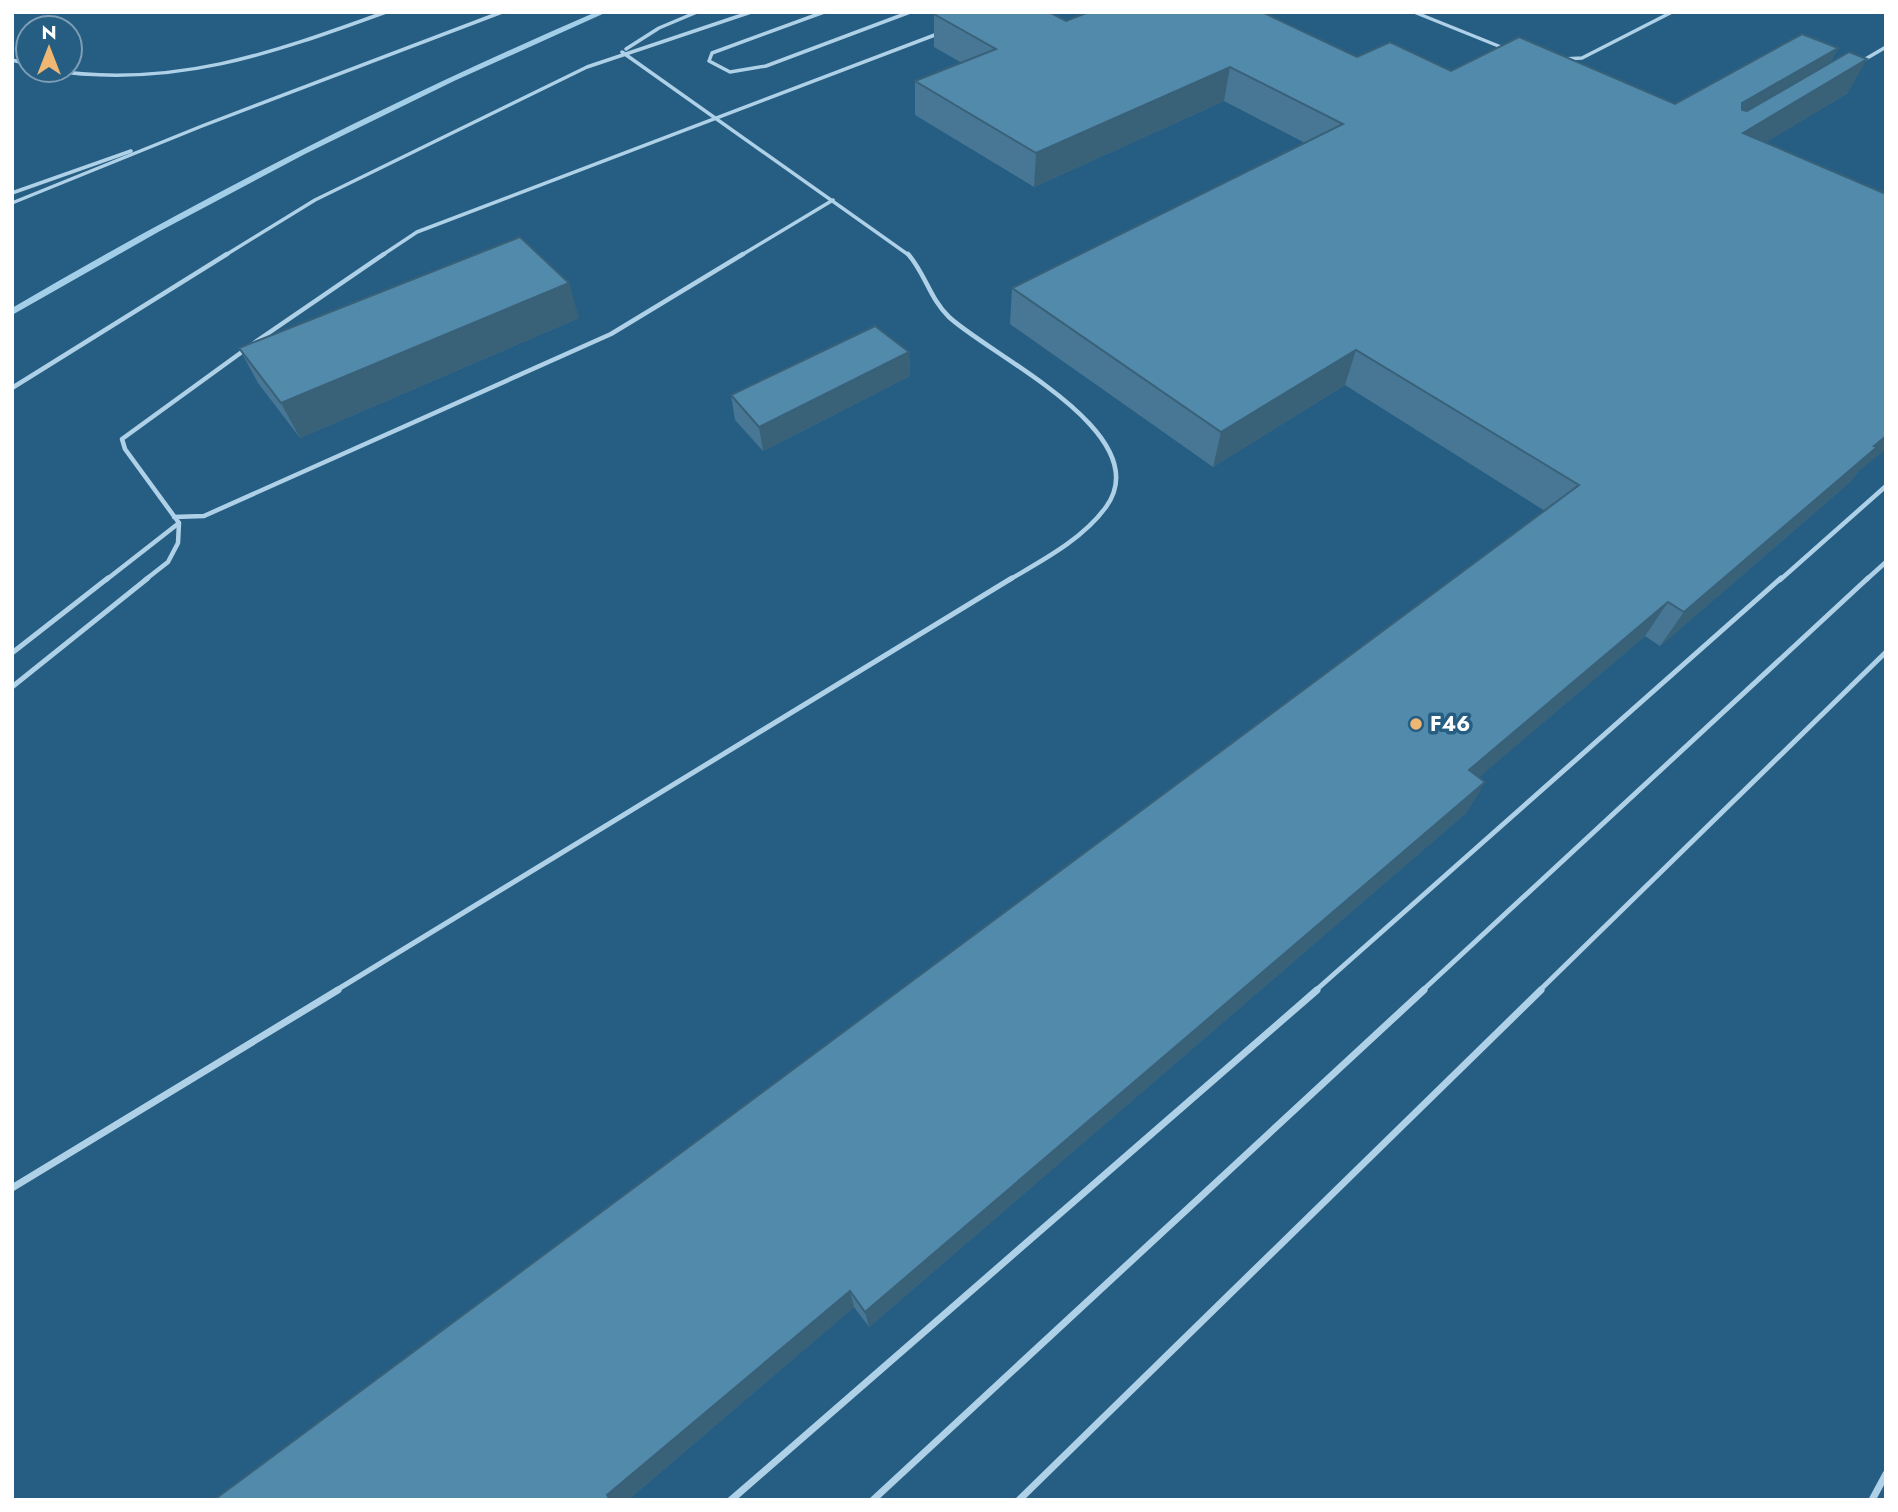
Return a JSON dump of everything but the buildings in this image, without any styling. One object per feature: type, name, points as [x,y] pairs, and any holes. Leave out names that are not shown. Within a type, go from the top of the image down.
[{"type":"lane","points":[[84,73],[111,76],[201,69],[256,56],[386,12]]},
{"type":"lane","points":[[12,203],[202,126],[502,12]]},
{"type":"lane","points":[[12,388],[315,200],[622,52],[659,28],[697,12]]},
{"type":"lane","points":[[622,52],[668,41],[751,12]]},
{"type":"lane","points":[[824,12],[712,53],[709,61],[730,72],[766,66],[911,12]]},
{"type":"lane","points":[[1415,12],[1516,52]]},
{"type":"lane","points":[[1561,59],[1581,58],[1672,12]]},
{"type":"lane","points":[[12,687],[168,562],[178,543],[179,523],[121,444],[122,439],[140,424],[417,232],[944,32]]},
{"type":"lane","points":[[1852,67],[1886,47]]},
{"type":"lane","points":[[12,1188],[964,609],[1062,546],[1105,509],[1114,494],[1118,474],[1114,457],[1099,432],[1070,405],[949,317],[933,298],[922,269],[914,260],[622,52]]},
{"type":"lane","points":[[12,193],[202,126]]},
{"type":"lane","points":[[174,517],[193,519],[204,516],[611,334],[833,200]]},
{"type":"lane","points":[[731,1500],[1099,1182],[1886,486]]},
{"type":"lane","points":[[12,653],[179,523]]},
{"type":"lane","points":[[873,1500],[1886,562]]},
{"type":"lane","points":[[1019,1500],[1886,652]]},
{"type":"lane","points":[[1872,1500],[1886,1474]]},
{"type":"waterway","points":[[12,312],[156,229],[302,152],[451,80],[603,12]]},
{"type":"place","name":"F46","points":[[1416,724]]}]
